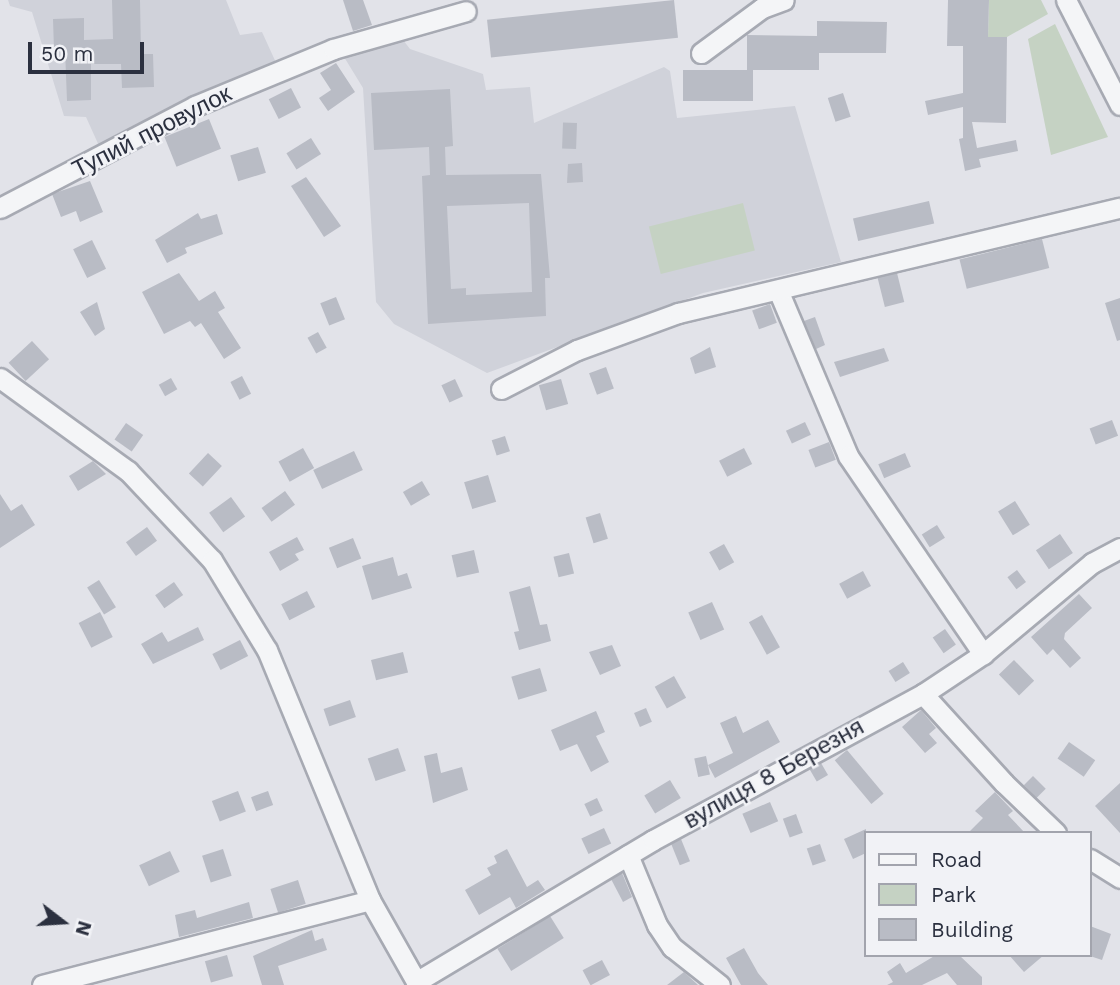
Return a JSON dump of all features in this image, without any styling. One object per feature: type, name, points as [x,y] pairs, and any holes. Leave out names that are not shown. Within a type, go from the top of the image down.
[{"type":"street","points":[[701,53],[762,8],[784,0]]},
{"type":"street","points":[[1066,0],[1120,105]]},
{"type":"street","name":"Тупий провулок","points":[[0,208],[195,106],[333,49],[466,11]]},
{"type":"street","points":[[501,389],[577,350],[666,317],[1120,208]]},
{"type":"street","points":[[778,290],[848,456],[983,654]]},
{"type":"street","points":[[0,378],[128,471],[212,560],[267,650],[370,900],[417,983]]},
{"type":"street","name":"вулиця 8 Березня","points":[[417,983],[628,855],[923,694],[983,654],[1092,563],[1120,548]]},
{"type":"street","points":[[923,694],[1004,783],[1054,831]]},
{"type":"street","points":[[628,855],[657,925],[672,947],[720,985]]},
{"type":"street","points":[[1092,860],[1120,878]]},
{"type":"street","points":[[42,985],[370,900]]},
{"type":"shaded area","points":[[8,0],[226,0],[240,35],[262,32],[278,67],[100,148],[86,117],[64,116],[32,12],[10,6]]},
{"type":"shaded area","points":[[400,36],[410,49],[483,74],[486,90],[530,87],[534,123],[664,67],[670,71],[677,118],[795,106],[841,262],[703,293],[487,373],[394,324],[376,302],[363,88],[341,52]]},
{"type":"green space","points":[[989,0],[1041,0],[1048,14],[1007,37],[988,37]]},
{"type":"green space","points":[[1055,24],[1108,137],[1051,155],[1028,39]]},
{"type":"green space","points":[[743,203],[755,251],[661,274],[649,226]]},
{"type":"building","points":[[112,0],[140,0],[141,54],[153,54],[154,87],[122,88],[121,64],[91,64],[91,100],[67,101],[65,49],[54,50],[53,19],[84,18],[84,40],[113,39]]},
{"type":"building","points":[[343,0],[363,0],[372,25],[353,31]]},
{"type":"building","points":[[674,0],[678,38],[491,57],[487,20]]},
{"type":"building","points":[[948,0],[989,0],[988,37],[1007,37],[1006,123],[972,122],[977,148],[1016,140],[1018,151],[979,159],[981,167],[965,171],[959,139],[963,138],[963,107],[928,115],[925,101],[963,93],[963,46],[947,46]]},
{"type":"building","points":[[817,21],[887,22],[886,53],[819,53],[819,70],[747,70],[747,35],[817,36]]},
{"type":"building","points":[[336,63],[355,92],[328,111],[319,98],[331,90],[320,73]]},
{"type":"building","points":[[683,70],[753,70],[753,101],[683,101]]},
{"type":"building","points":[[291,88],[301,108],[279,119],[269,99]]},
{"type":"building","points":[[450,89],[453,146],[445,147],[446,175],[541,174],[550,278],[545,278],[546,316],[428,324],[422,176],[430,175],[429,147],[374,150],[371,93]],"holes":[[[529,203],[532,292],[466,295],[466,288],[451,289],[447,206]]]},
{"type":"building","points":[[843,93],[851,117],[836,122],[828,98]]},
{"type":"building","points":[[209,119],[221,149],[176,167],[164,137]]},
{"type":"building","points":[[563,123],[577,123],[576,149],[562,148]]},
{"type":"building","points":[[311,138],[321,154],[296,169],[286,153]]},
{"type":"building","points":[[258,147],[266,173],[238,181],[230,155]]},
{"type":"building","points":[[582,163],[583,182],[567,183],[568,164]]},
{"type":"building","points":[[306,177],[341,226],[324,237],[291,186]]},
{"type":"building","points":[[90,181],[103,212],[80,222],[76,211],[61,217],[52,194]]},
{"type":"building","points":[[929,201],[934,223],[858,241],[853,219]]},
{"type":"building","points":[[198,213],[201,219],[217,214],[223,234],[185,248],[187,253],[167,263],[155,240]]},
{"type":"building","points":[[1042,239],[1049,268],[967,289],[960,260]]},
{"type":"building","points":[[92,240],[106,269],[87,278],[73,249]]},
{"type":"building","points":[[179,273],[199,301],[215,291],[225,308],[218,312],[241,348],[224,359],[201,323],[195,327],[190,321],[164,334],[142,292]]},
{"type":"building","points":[[897,273],[904,302],[885,307],[878,278]]},
{"type":"building","points":[[336,297],[345,319],[329,326],[320,303]]},
{"type":"building","points":[[1120,298],[1120,340],[1117,341],[1105,303]]},
{"type":"building","points":[[97,302],[105,329],[95,336],[80,312]]},
{"type":"building","points":[[770,304],[777,323],[759,329],[752,310]]},
{"type":"building","points":[[815,317],[825,345],[816,349],[804,321]]},
{"type":"building","points":[[318,332],[327,348],[316,354],[308,338]]},
{"type":"building","points":[[32,341],[49,359],[26,381],[9,363]]},
{"type":"building","points":[[710,347],[716,367],[695,374],[690,358]]},
{"type":"building","points":[[884,348],[889,361],[840,377],[834,362]]},
{"type":"building","points":[[606,367],[614,389],[597,395],[589,373]]},
{"type":"building","points":[[242,376],[251,394],[239,400],[230,382]]},
{"type":"building","points":[[171,378],[177,389],[165,396],[159,385]]},
{"type":"building","points":[[455,379],[463,396],[449,403],[441,385]]},
{"type":"building","points":[[561,379],[568,404],[546,410],[539,385]]},
{"type":"building","points":[[1112,420],[1118,436],[1096,444],[1090,429]]},
{"type":"building","points":[[805,422],[811,435],[792,444],[786,431]]},
{"type":"building","points":[[126,423],[143,435],[132,451],[115,439]]},
{"type":"building","points":[[505,436],[510,451],[497,456],[492,440]]},
{"type":"building","points":[[829,442],[836,460],[815,468],[808,450]]},
{"type":"building","points":[[303,448],[314,468],[290,482],[279,462]]},
{"type":"building","points":[[744,448],[752,464],[727,477],[719,461]]},
{"type":"building","points":[[354,451],[363,470],[322,489],[313,470]]},
{"type":"building","points":[[208,453],[222,466],[203,486],[189,473]]},
{"type":"building","points":[[905,453],[911,467],[884,478],[878,464]]},
{"type":"building","points":[[93,461],[106,474],[78,491],[69,476]]},
{"type":"building","points":[[488,475],[496,502],[472,509],[464,482]]},
{"type":"building","points":[[422,481],[430,495],[411,506],[403,492]]},
{"type":"building","points":[[285,491],[295,505],[272,522],[262,508]]},
{"type":"building","points":[[0,494],[11,511],[22,504],[35,525],[0,548]]},
{"type":"building","points":[[231,497],[245,516],[223,532],[209,513]]},
{"type":"building","points":[[1015,501],[1030,525],[1013,535],[998,512]]},
{"type":"building","points":[[600,513],[608,539],[594,543],[586,517]]},
{"type":"building","points":[[937,525],[945,538],[930,547],[922,535]]},
{"type":"building","points":[[147,527],[157,541],[136,556],[126,542]]},
{"type":"building","points":[[1060,534],[1073,553],[1049,569],[1036,550]]},
{"type":"building","points":[[297,537],[304,550],[295,554],[299,560],[280,571],[269,552]]},
{"type":"building","points":[[353,538],[361,558],[337,568],[329,548]]},
{"type":"building","points":[[724,544],[734,562],[719,571],[709,552]]},
{"type":"building","points":[[474,550],[479,572],[457,578],[452,555]]},
{"type":"building","points":[[569,553],[574,573],[559,577],[553,557]]},
{"type":"building","points":[[393,557],[398,576],[407,573],[412,588],[372,600],[362,566]]},
{"type":"building","points":[[1017,570],[1026,582],[1016,589],[1007,577]]},
{"type":"building","points":[[863,571],[871,586],[847,599],[839,584]]},
{"type":"building","points":[[99,580],[116,607],[104,615],[87,587]]},
{"type":"building","points":[[174,582],[183,595],[164,608],[155,595]]},
{"type":"building","points":[[530,586],[540,625],[547,624],[551,641],[519,650],[514,632],[519,631],[509,592]]},
{"type":"building","points":[[307,591],[315,607],[289,620],[281,604]]},
{"type":"building","points":[[1079,594],[1092,608],[1065,633],[1064,639],[1081,658],[1070,668],[1053,649],[1047,655],[1031,637]]},
{"type":"building","points":[[712,602],[724,629],[700,640],[688,613]]},
{"type":"building","points":[[100,612],[113,637],[91,648],[79,623]]},
{"type":"building","points":[[762,615],[780,647],[767,655],[749,622]]},
{"type":"building","points":[[198,627],[204,640],[153,664],[141,644],[162,632],[168,642]]},
{"type":"building","points":[[945,629],[956,645],[944,653],[933,638]]},
{"type":"building","points":[[240,640],[248,656],[221,670],[212,654]]},
{"type":"building","points":[[612,645],[621,666],[600,675],[589,652]]},
{"type":"building","points":[[403,652],[408,672],[376,680],[371,660]]},
{"type":"building","points":[[1014,660],[1034,681],[1019,695],[999,675]]},
{"type":"building","points":[[903,662],[910,673],[895,682],[889,671]]},
{"type":"building","points":[[540,668],[547,691],[518,700],[511,677]]},
{"type":"building","points":[[674,676],[686,698],[667,709],[655,687]]},
{"type":"building","points":[[350,700],[356,717],[329,726],[324,709]]},
{"type":"building","points":[[646,708],[652,722],[640,727],[634,713]]},
{"type":"building","points":[[921,710],[936,728],[929,734],[937,743],[925,753],[902,727]]},
{"type":"building","points":[[596,711],[605,732],[596,736],[609,762],[591,772],[577,744],[560,751],[551,730]]},
{"type":"building","points":[[736,716],[743,733],[768,720],[780,742],[715,778],[708,765],[733,753],[720,723]]},
{"type":"building","points":[[1069,742],[1095,760],[1084,777],[1058,758]]},
{"type":"building","points":[[398,748],[406,771],[376,781],[368,758]]},
{"type":"building","points":[[847,750],[884,794],[871,804],[835,760]]},
{"type":"building","points":[[437,753],[441,773],[462,767],[468,790],[433,803],[424,756]]},
{"type":"building","points":[[706,756],[710,775],[698,777],[694,758]]},
{"type":"building","points":[[821,763],[828,775],[817,782],[810,770]]},
{"type":"building","points":[[1033,776],[1046,789],[1037,798],[1024,785]]},
{"type":"building","points":[[670,780],[681,798],[655,813],[644,795]]},
{"type":"building","points":[[1120,783],[1120,833],[1095,806]]},
{"type":"building","points":[[238,791],[246,812],[220,822],[212,801]]},
{"type":"building","points":[[268,791],[273,805],[256,811],[251,797]]},
{"type":"building","points":[[995,792],[1013,811],[1008,815],[1023,831],[970,831],[983,818],[975,811]]},
{"type":"building","points":[[597,798],[603,811],[590,817],[584,804]]},
{"type":"building","points":[[770,802],[778,821],[751,833],[742,814]]},
{"type":"building","points":[[796,814],[803,833],[790,838],[783,819]]},
{"type":"building","points":[[604,828],[611,843],[589,854],[581,839]]},
{"type":"building","points":[[866,829],[864,854],[853,859],[844,839]]},
{"type":"building","points":[[681,839],[690,861],[680,865],[671,843]]},
{"type":"building","points":[[820,844],[826,861],[813,866],[807,849]]},
{"type":"building","points":[[223,849],[232,876],[211,882],[202,856]]},
{"type":"building","points":[[507,849],[527,887],[538,880],[545,890],[516,908],[510,897],[479,915],[465,890],[491,875],[487,868],[497,863],[494,856]]},
{"type":"building","points":[[170,851],[180,872],[149,886],[139,865]]},
{"type":"building","points":[[622,873],[632,897],[623,902],[611,879]]},
{"type":"building","points":[[298,880],[306,904],[278,913],[270,889]]},
{"type":"building","points":[[249,902],[253,918],[179,937],[175,915],[195,910],[197,918]]},
{"type":"building","points":[[550,916],[564,938],[511,971],[497,949]]},
{"type":"building","points":[[1092,927],[1111,934],[1102,960],[1092,957]]},
{"type":"building","points":[[312,930],[315,941],[323,938],[327,950],[278,966],[284,985],[262,985],[253,956]]},
{"type":"building","points":[[744,948],[768,985],[741,985],[726,958]]},
{"type":"building","points":[[227,955],[233,976],[211,982],[205,961]]},
{"type":"building","points":[[933,957],[961,957],[982,977],[982,985],[957,985],[947,973],[922,985],[887,985],[893,982],[887,972],[900,963],[906,973]]},
{"type":"building","points":[[1011,957],[1042,957],[1024,972]]},
{"type":"building","points":[[602,960],[610,975],[590,985],[583,970]]},
{"type":"building","points":[[684,972],[698,985],[667,985]]}]
